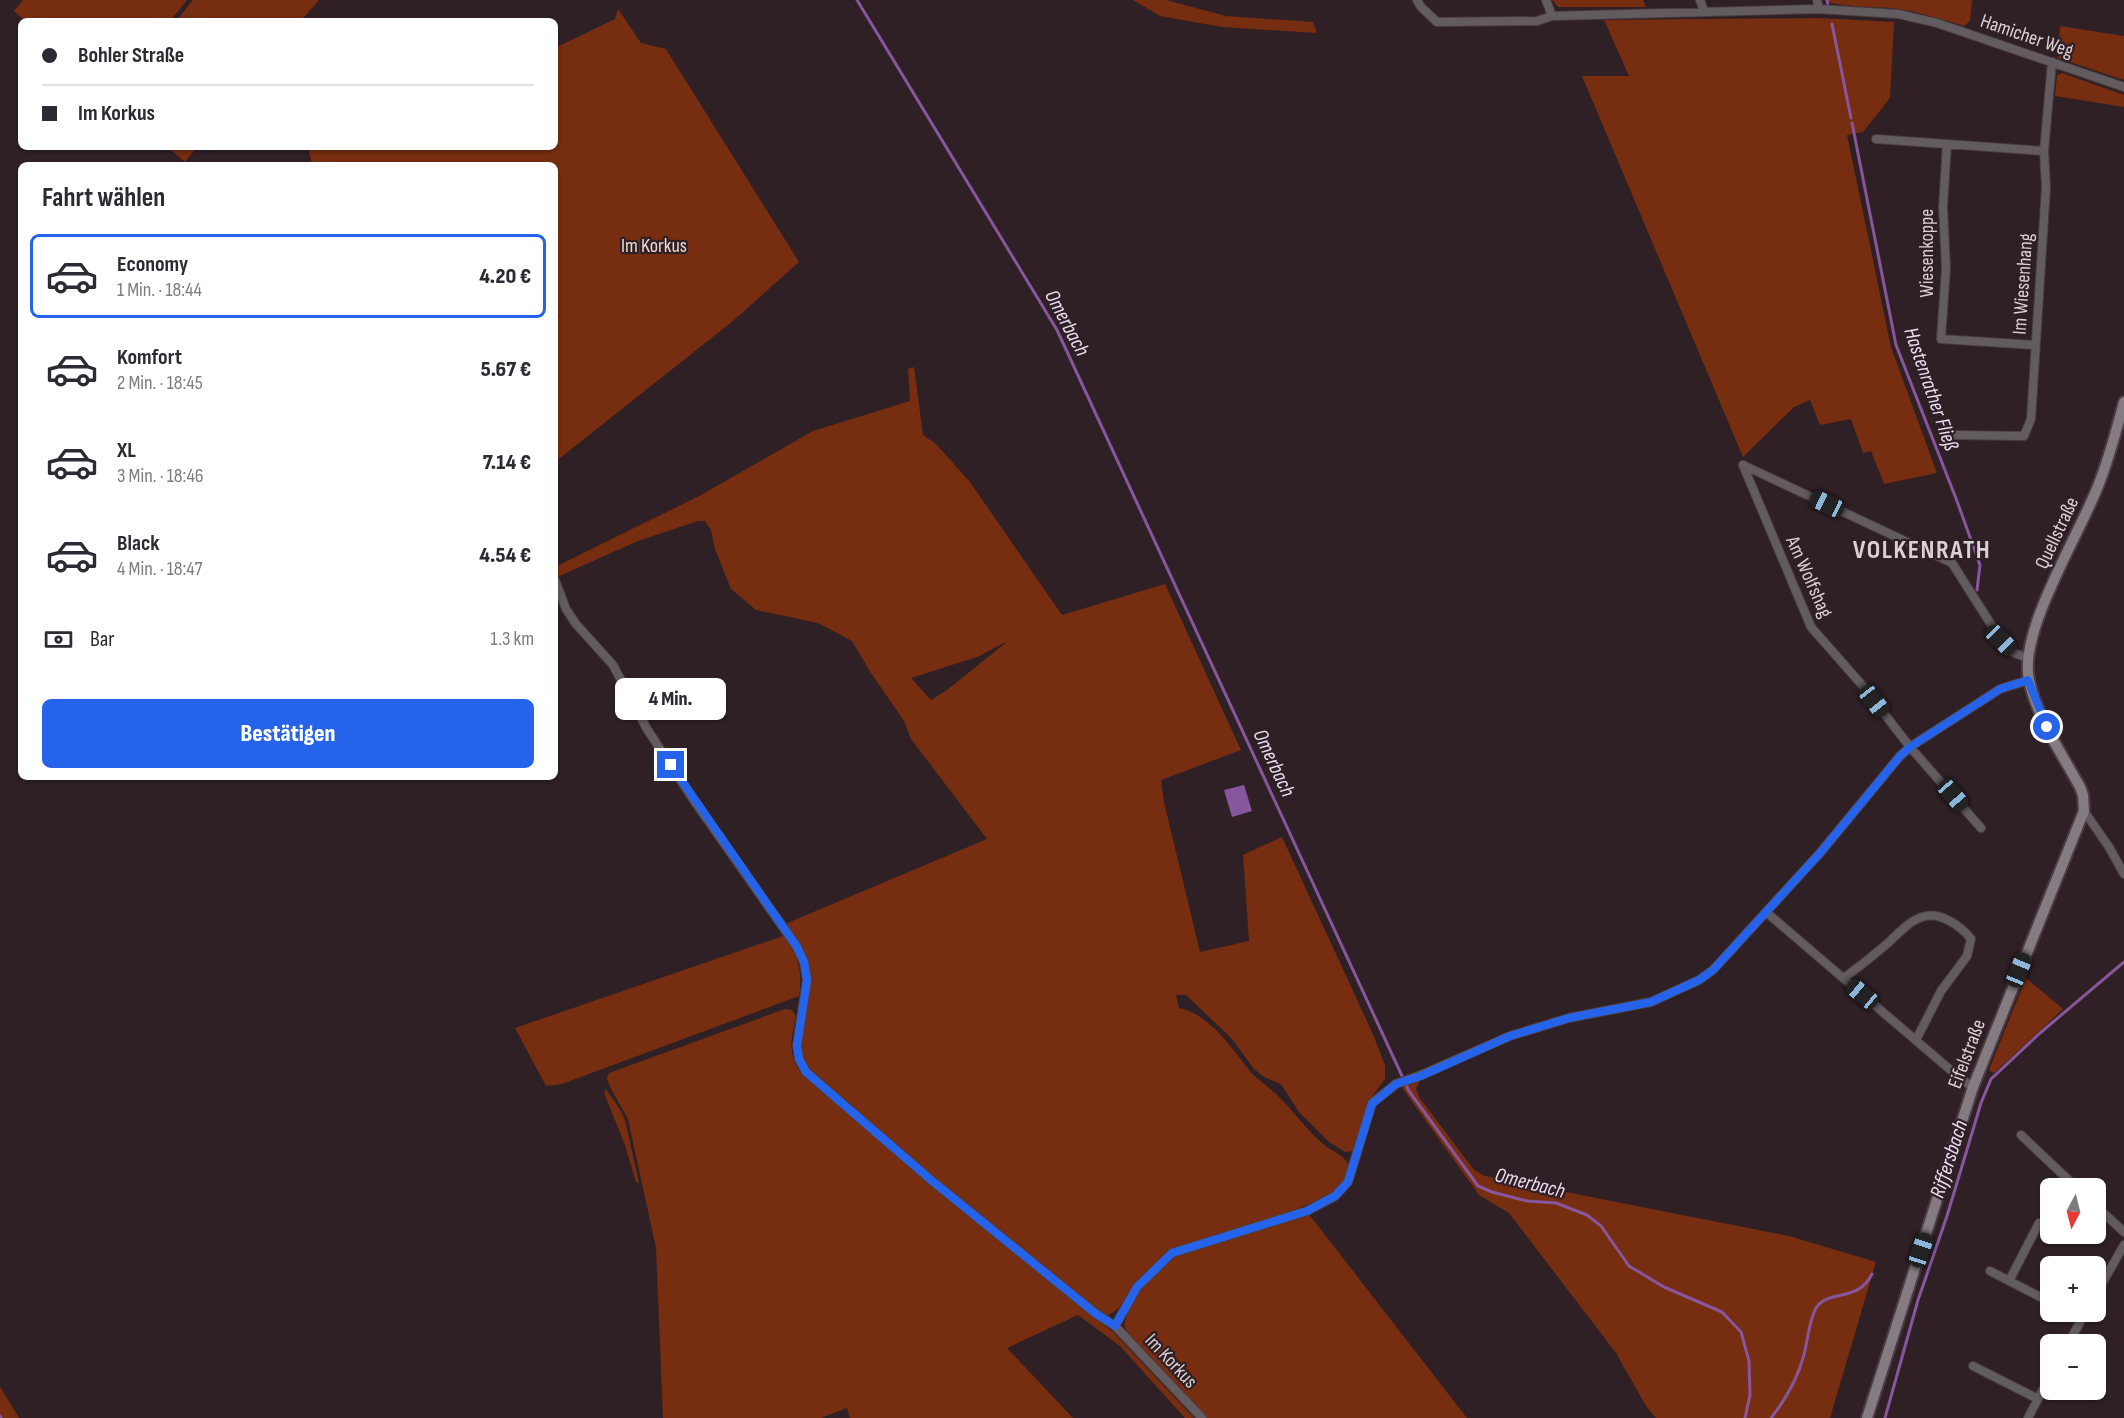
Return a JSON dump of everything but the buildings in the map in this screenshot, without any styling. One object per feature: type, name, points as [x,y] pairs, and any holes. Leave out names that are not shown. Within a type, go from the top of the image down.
[{"type":"main road","name":"Quellstraße","points":[[2028,680],[2031,641],[2056,574],[2101,480],[2124,402]]},
{"type":"main road","points":[[2028,680],[2047,727],[2080,787],[2084,811]]},
{"type":"main road","name":"Eifelstraße","points":[[1867,1418],[1973,1087],[2084,811]]},
{"type":"street","name":"Hamicher Weg","points":[[1417,0],[1420,7],[1437,22],[1537,21],[1552,16],[1704,11],[1820,9],[1898,14],[1937,23],[2124,87]]},
{"type":"street","points":[[1545,0],[1552,16]]},
{"type":"street","points":[[1700,0],[1704,11]]},
{"type":"street","points":[[1817,0],[1820,9]]},
{"type":"street","name":"Im Wiesenhang","points":[[1953,435],[2024,436],[2031,418],[2046,187],[2044,151],[2052,62]]},
{"type":"street","points":[[1876,139],[2044,151]]},
{"type":"street","name":"Wiesenkoppe","points":[[1947,144],[1943,207],[1946,268],[1941,339],[2036,345]]},
{"type":"street","name":"Am Wolfshag","points":[[1981,828],[1910,747],[1862,685],[1811,627],[1743,465],[1952,563],[2001,640],[2014,653],[2028,658]]},
{"type":"street","name":"Im Korkus","points":[[558,588],[566,609],[613,665],[647,729],[695,802],[797,947],[804,962],[807,980],[797,1046],[799,1059],[806,1072],[931,1180],[1095,1313],[1115,1326],[1202,1418]]},
{"type":"street","points":[[1115,1326],[1137,1287],[1172,1253],[1307,1211],[1335,1196],[1348,1182],[1372,1104],[1404,1080],[1421,1076],[1510,1036],[1569,1018],[1651,1002],[1699,980],[1713,970],[1820,853],[1900,756],[1910,747],[2000,689],[2028,680]]},
{"type":"street","points":[[2084,811],[2109,847],[2124,874]]},
{"type":"street","points":[[1766,912],[1973,1087]]},
{"type":"street","points":[[1844,978],[1909,924],[1922,917],[1933,916],[1947,920],[1963,929],[1971,939],[1967,956],[1941,991],[1916,1040]]},
{"type":"street","points":[[2021,1135],[2066,1178]]},
{"type":"street","points":[[2106,1215],[2124,1232]]},
{"type":"street","points":[[2009,1281],[2039,1223]]},
{"type":"street","points":[[2106,1276],[2124,1245]]},
{"type":"street","points":[[1990,1270],[2040,1297]]},
{"type":"street","points":[[1973,1366],[2038,1399]]},
{"type":"street","points":[[2028,1418],[2040,1395]]},
{"type":"green space","points":[[23,0],[187,0],[172,18],[22,18],[14,11]]},
{"type":"green space","points":[[193,0],[319,0],[304,18],[178,18]]},
{"type":"green space","points":[[1133,0],[1166,0],[1226,16],[1313,22],[1317,33],[1222,27],[1160,16]]},
{"type":"green space","points":[[1552,0],[1643,0],[1646,7],[1558,7]]},
{"type":"green space","points":[[1824,0],[1972,0],[1970,21],[1964,26],[1899,9],[1848,6]]},
{"type":"green space","name":"Im Korkus","points":[[618,9],[641,43],[666,49],[799,262],[733,321],[558,460],[558,162],[311,162],[309,150],[558,150],[558,47],[615,19]]},
{"type":"green space","points":[[1820,18],[1894,22],[1890,98],[1863,132],[1847,135],[1891,347],[1937,473],[1884,484],[1871,451],[1863,453],[1851,419],[1820,425],[1810,400],[1794,407],[1743,457],[1582,76],[1629,76],[1604,20]]},
{"type":"green space","points":[[2060,26],[2124,36],[2124,80],[2058,58]]},
{"type":"green space","points":[[2062,73],[2124,95],[2124,107],[2055,96],[2057,75]]},
{"type":"green space","points":[[171,150],[195,150],[185,162]]},
{"type":"green space","points":[[914,367],[923,435],[936,444],[970,482],[1062,615],[1165,584],[1241,750],[1161,780],[1164,802],[1200,952],[1249,941],[1243,855],[1282,837],[1385,1065],[1385,1079],[1368,1102],[1353,1151],[1345,1152],[1328,1141],[1299,1112],[1281,1084],[1264,1077],[1254,1069],[1232,1039],[1186,995],[1176,995],[1179,1008],[1190,1011],[1209,1024],[1227,1042],[1251,1073],[1276,1094],[1316,1137],[1343,1158],[1348,1164],[1347,1179],[1332,1193],[1306,1205],[1169,1252],[1140,1278],[1119,1307],[1106,1316],[932,1177],[823,1083],[809,1069],[802,1057],[801,1045],[810,980],[785,924],[987,839],[911,739],[904,721],[852,641],[818,623],[756,610],[731,589],[715,549],[711,530],[705,521],[698,521],[638,541],[558,577],[558,566],[701,495],[813,431],[910,401],[908,369]],"holes":[[[1008,641],[931,700],[911,678],[977,657]]]},
{"type":"green space","points":[[786,935],[794,950],[798,965],[799,996],[562,1084],[546,1086],[515,1028]]},
{"type":"green space","points":[[2026,978],[2063,1009],[1994,1073],[1989,1070]]},
{"type":"green space","points":[[785,1009],[792,1010],[796,1016],[792,1053],[802,1075],[1112,1331],[1194,1418],[1185,1418],[1120,1346],[1078,1315],[1007,1348],[1073,1418],[850,1418],[847,1408],[821,1418],[663,1418],[656,1248],[628,1119],[607,1079],[609,1073]]},
{"type":"green space","points":[[1421,1079],[1416,1088],[1419,1097],[1474,1170],[1485,1176],[1789,1236],[1876,1262],[1830,1418],[1656,1418],[1646,1406],[1616,1353],[1509,1213],[1479,1195],[1403,1089],[1404,1085]]},
{"type":"green space","points":[[606,1089],[625,1120],[639,1183],[636,1182],[625,1145],[604,1093]]},
{"type":"green space","points":[[1308,1213],[1467,1418],[1205,1418],[1129,1336],[1124,1325],[1137,1294],[1151,1276],[1178,1255]]},
{"type":"green space","points":[[1,1388],[19,1418],[0,1418]]},
{"type":"shaded area","points":[[1244,785],[1252,811],[1232,817],[1224,790]]},
{"type":"waterway","name":"Omerbach","points":[[857,0],[1057,330],[1409,1091],[1478,1186],[1527,1201],[1556,1203],[1587,1215],[1601,1226],[1629,1266],[1664,1287],[1722,1312],[1741,1332],[1749,1361],[1750,1395],[1745,1418]]},
{"type":"waterway","name":"Hastenrather Fließ","points":[[1827,0],[1828,5]]},
{"type":"waterway","name":"Hastenrather Fließ","points":[[1832,24],[1851,118]]},
{"type":"waterway","name":"Hastenrather Fließ","points":[[1852,123],[1896,345],[1980,565],[1977,590]]},
{"type":"waterway","name":"Riffersbach","points":[[1885,1418],[1918,1300],[1947,1216],[1981,1103],[1991,1079],[2040,1033],[2124,962]]},
{"type":"waterway","points":[[1771,1418],[1786,1397],[1797,1374],[1816,1308],[1821,1302],[1859,1289],[1872,1274]]},
{"type":"district","name":"VOLKENRATH","points":[[1922,550]]},
{"type":"route","points":[[671,765],[797,947],[804,962],[807,980],[797,1046],[799,1059],[806,1072],[931,1180],[1095,1313],[1115,1326],[1137,1287],[1172,1253],[1307,1211],[1335,1196],[1348,1182],[1372,1104],[1396,1084],[1421,1076],[1510,1036],[1569,1018],[1651,1002],[1699,980],[1713,970],[1820,853],[1900,756],[1982,700],[2000,689],[2028,680],[2047,727]]}]
